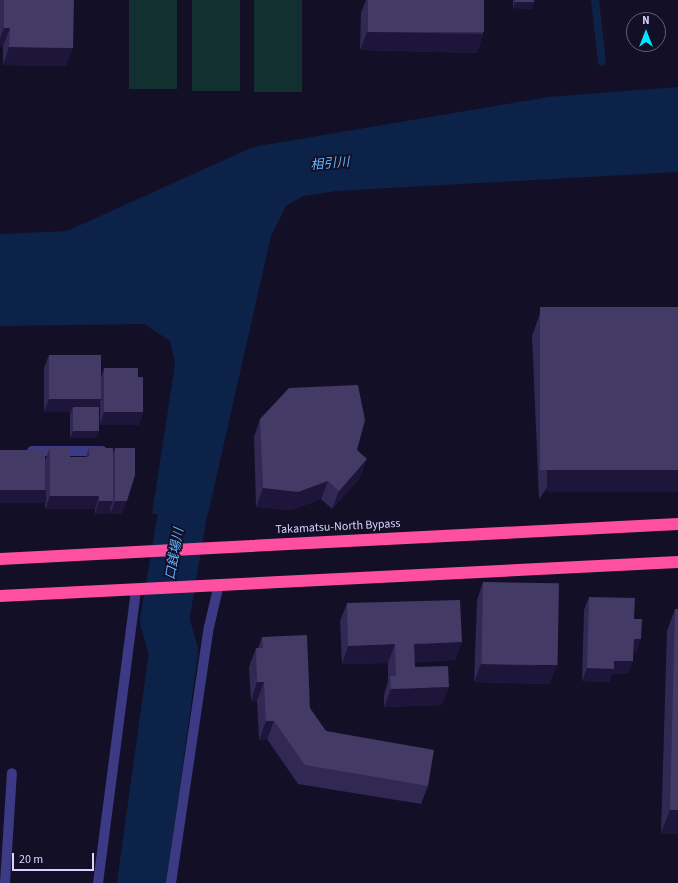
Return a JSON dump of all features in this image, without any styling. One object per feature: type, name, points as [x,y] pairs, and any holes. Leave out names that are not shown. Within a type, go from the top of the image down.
[{"type":"highway","name":"Takamatsu-North Bypass","points":[[0,560],[152,553],[220,547],[678,524]]},
{"type":"highway","points":[[0,596],[678,562]]},
{"type":"street","points":[[23,451],[117,451]]},
{"type":"street","points":[[171,883],[209,627],[217,585]]},
{"type":"street","points":[[98,883],[142,590]]},
{"type":"street","points":[[5,883],[12,773]]},
{"type":"green space","points":[[129,0],[177,0],[177,89],[129,89]]},
{"type":"green space","points":[[192,0],[240,0],[240,91],[192,91]]},
{"type":"green space","points":[[254,0],[302,0],[302,92],[254,92]]},
{"type":"water","name":"相引川","points":[[678,87],[678,172],[337,191],[303,196],[286,206],[271,236],[208,514],[152,514],[175,364],[170,341],[144,324],[0,326],[0,234],[67,231],[253,147],[548,97]]},
{"type":"building","points":[[4,0],[74,0],[73,48],[9,47],[10,28],[4,28]]},
{"type":"building","points":[[368,0],[484,0],[484,32],[368,32]]},
{"type":"building","points":[[515,0],[534,0],[534,2],[515,2]]},
{"type":"building","points":[[540,307],[678,307],[678,470],[540,470]]},
{"type":"building","points":[[49,355],[101,355],[101,399],[49,399]]},
{"type":"building","points":[[104,368],[138,368],[138,377],[143,377],[143,412],[104,412]]},
{"type":"building","points":[[358,385],[365,420],[357,450],[367,459],[339,491],[328,481],[298,492],[263,488],[260,419],[289,388]]},
{"type":"building","points":[[73,407],[99,407],[99,431],[73,431]]},
{"type":"building","points":[[50,448],[70,448],[70,457],[89,457],[89,448],[113,448],[113,501],[99,501],[99,496],[50,496]]},
{"type":"building","points":[[115,448],[135,448],[135,475],[127,501],[115,501]]},
{"type":"building","points":[[0,450],[45,450],[45,490],[0,490]]},
{"type":"building","points":[[483,582],[559,583],[558,665],[482,664]]},
{"type":"building","points":[[589,597],[635,598],[634,619],[642,619],[641,639],[634,639],[633,661],[614,661],[614,669],[587,668]]},
{"type":"building","points":[[460,600],[462,642],[414,644],[415,667],[448,666],[449,687],[391,689],[390,676],[396,676],[395,644],[348,646],[347,603]]},
{"type":"building","points":[[675,609],[678,609],[678,810],[670,810]]},
{"type":"building","points":[[307,635],[310,709],[326,731],[434,750],[428,786],[305,765],[274,721],[266,721],[264,682],[257,682],[256,648],[263,648],[262,637]]},
{"type":"waterway","points":[[595,0],[602,62]]},
{"type":"waterway","name":"口銭場川","points":[[141,883],[173,651],[164,620],[193,448]]}]
